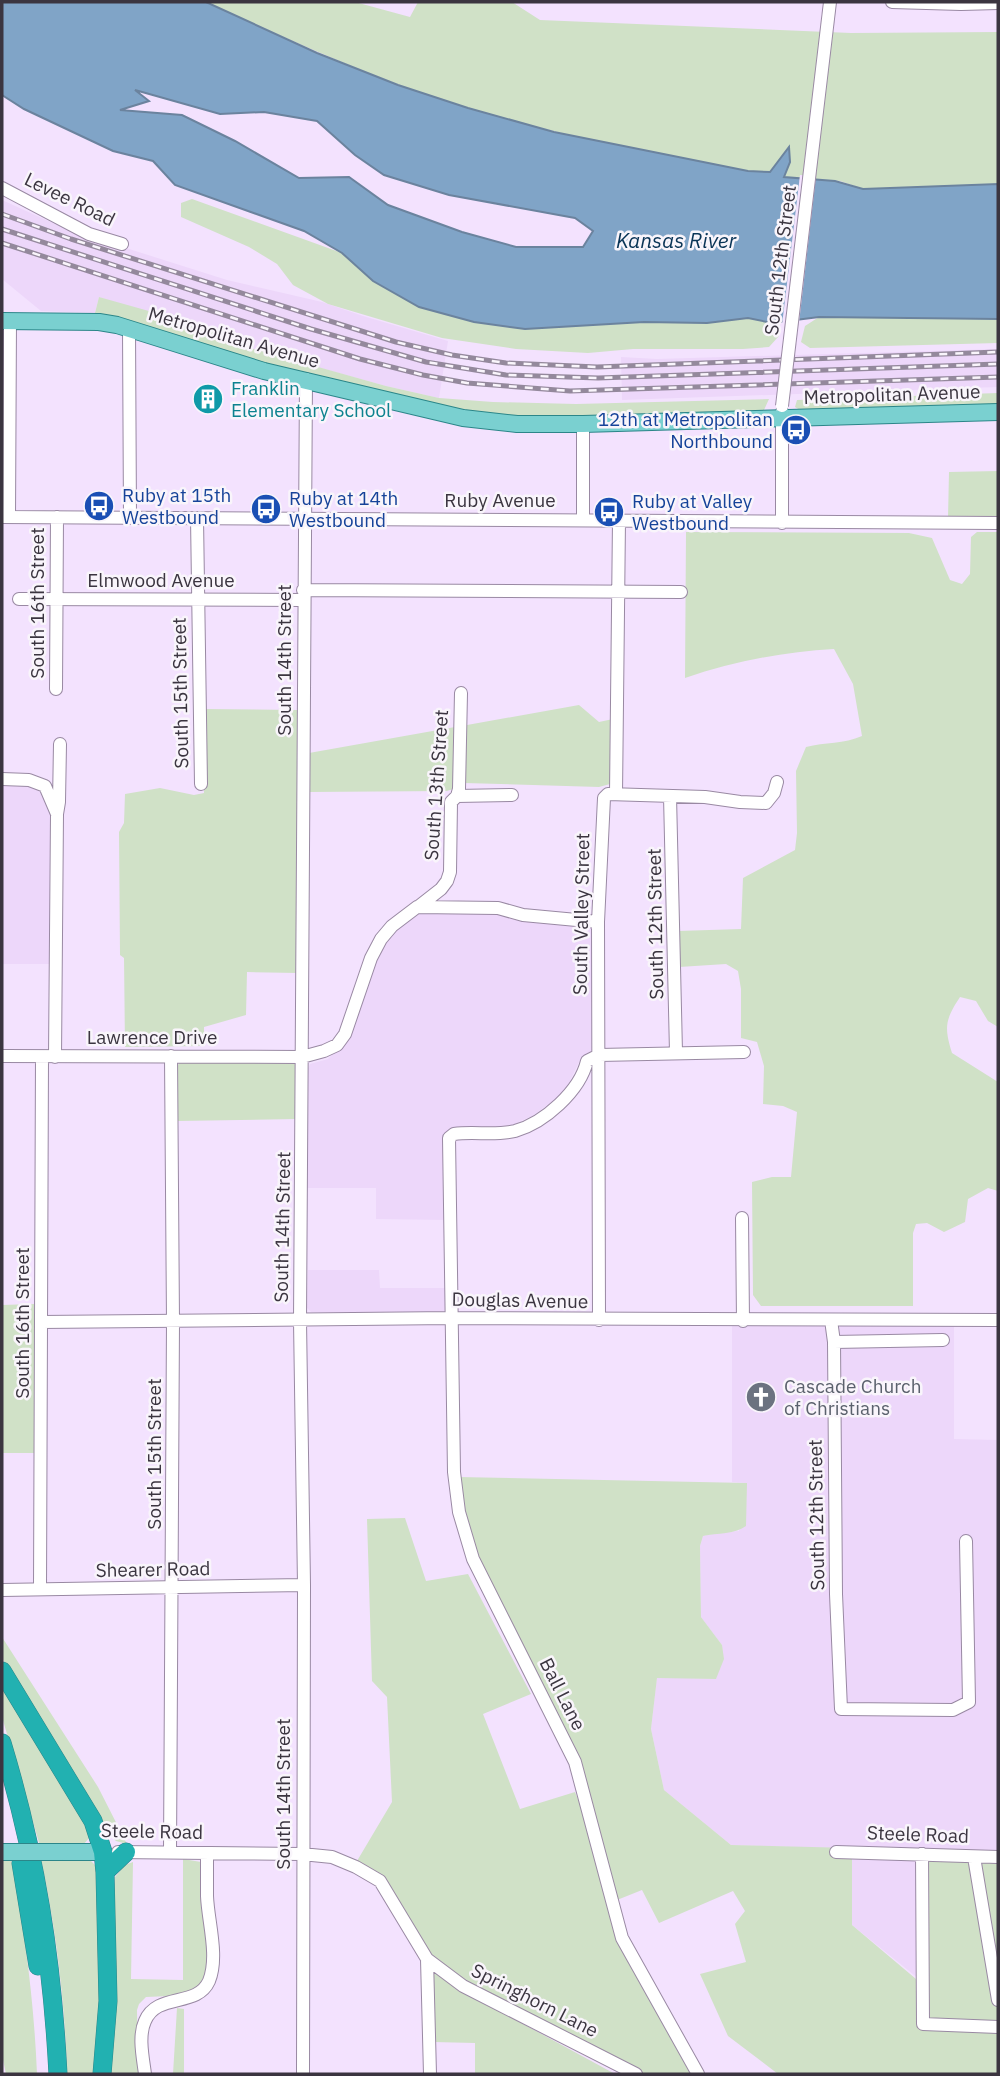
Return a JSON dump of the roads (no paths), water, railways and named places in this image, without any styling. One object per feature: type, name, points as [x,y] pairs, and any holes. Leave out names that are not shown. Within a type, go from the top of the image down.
[{"type":"highway","points":[[2,1671],[93,1821],[103,1852],[106,1872],[108,2001],[102,2074]]},
{"type":"highway","points":[[2,1743],[41,1900],[54,2007],[58,2074]]},
{"type":"highway","points":[[2,1784],[21,1862],[38,1966],[47,2074]]},
{"type":"highway","points":[[106,1872],[126,1852]]},
{"type":"main road","name":"Metropolitan Avenue","points":[[6,321],[99,322],[223,360],[463,418],[517,424],[583,424],[782,413],[998,412]]},
{"type":"main road","name":"Steele Road","points":[[2,1852],[103,1852]]},
{"type":"street","name":"South 12th Street","points":[[782,523],[782,413],[830,2]]},
{"type":"street","points":[[892,2],[998,3]]},
{"type":"street","name":"Levee Road","points":[[2,188],[89,234],[122,244]]},
{"type":"street","name":"South 16th Street","points":[[6,321],[6,517]]},
{"type":"street","points":[[129,329],[130,517]]},
{"type":"street","name":"South 14th Street","points":[[303,2074],[304,1586],[300,1321],[306,379]]},
{"type":"street","points":[[583,424],[583,520]]},
{"type":"street","name":"Ruby Avenue","points":[[6,517],[998,523]]},
{"type":"street","name":"South 16th Street","points":[[56,689],[57,517]]},
{"type":"street","name":"South 15th Street","points":[[197,518],[201,784]]},
{"type":"street","name":"South Valley Street","points":[[599,1320],[597,922],[603,800],[606,795],[616,794],[619,520]]},
{"type":"street","points":[[620,592],[681,592]]},
{"type":"street","name":"Elmwood Avenue","points":[[19,599],[197,600],[303,595],[620,592]]},
{"type":"street","name":"South 13th Street","points":[[302,1057],[337,1045],[345,1034],[371,958],[381,939],[392,926],[442,889],[447,881],[450,872],[451,802],[459,789],[461,693]]},
{"type":"street","name":"South 16th Street","points":[[40,1589],[41,1322],[60,744]]},
{"type":"street","points":[[2,779],[29,780],[45,786],[57,814]]},
{"type":"street","points":[[616,794],[766,803],[774,793],[777,782]]},
{"type":"street","points":[[457,796],[512,795]]},
{"type":"street","name":"South 12th Street","points":[[670,796],[676,1052]]},
{"type":"street","points":[[417,907],[498,908],[523,915],[597,922]]},
{"type":"street","points":[[452,1318],[449,1138],[454,1134],[513,1131],[530,1125],[566,1098],[584,1073],[587,1061],[599,1055],[744,1052]]},
{"type":"street","name":"Lawrence Drive","points":[[2,1056],[302,1057]]},
{"type":"street","name":"South 15th Street","points":[[170,1852],[173,1322],[171,1056]]},
{"type":"street","points":[[742,1218],[743,1321]]},
{"type":"street","name":"Douglas Avenue","points":[[41,1322],[452,1318],[998,1320]]},
{"type":"street","name":"Ball Lane","points":[[452,1318],[454,1472],[459,1512],[474,1559],[575,1762],[622,1938],[698,2074]]},
{"type":"street","name":"South 12th Street","points":[[831,1320],[834,1342],[836,1594],[841,1709],[953,1710],[969,1702],[966,1541]]},
{"type":"street","points":[[834,1342],[943,1340]]},
{"type":"street","name":"Shearer Road","points":[[2,1590],[304,1586]]},
{"type":"street","name":"Steele Road","points":[[103,1852],[302,1854]]},
{"type":"street","name":"Steele Road","points":[[836,1852],[998,1857]]},
{"type":"street","points":[[145,2074],[142,2044],[144,2022],[155,2006],[200,1993],[208,1983],[212,1968],[207,1853]]},
{"type":"street","name":"Springhorn Lane","points":[[302,1854],[332,1857],[380,1881],[427,1959],[463,1986],[636,2074]]},
{"type":"street","points":[[922,1854],[923,2024],[998,2027]]},
{"type":"street","points":[[974,1857],[998,2000]]},
{"type":"street","points":[[427,1959],[430,2074]]},
{"type":"water","name":"Kansas River","points":[[2,2],[206,2],[317,53],[398,85],[554,132],[748,171],[770,172],[789,147],[790,162],[784,177],[835,181],[863,189],[998,184],[998,319],[819,317],[772,323],[748,318],[707,323],[644,322],[525,329],[474,322],[419,307],[373,281],[342,253],[304,231],[175,185],[153,161],[113,151],[24,109],[2,95]],"holes":[[[135,90],[220,114],[264,112],[317,121],[355,155],[384,175],[449,195],[575,218],[593,231],[583,247],[516,247],[462,232],[388,205],[349,177],[299,178],[235,141],[182,115],[120,110],[149,101]]]},
{"type":"railway","points":[[2,214],[71,239],[396,342],[452,355],[506,363],[597,367],[998,352]]},
{"type":"railway","points":[[2,229],[311,329],[426,362],[506,375],[598,378],[998,364]]},
{"type":"railway","points":[[2,243],[360,359],[467,383],[570,391],[998,377]]},
{"type":"place","name":"Franklin Elementary School","points":[[208,399]]},
{"type":"place","name":"12th at Metropolitan Northbound","points":[[796,430]]},
{"type":"place","name":"Ruby at 15th Westbound","points":[[99,506]]},
{"type":"place","name":"Ruby at 14th Westbound","points":[[266,509]]},
{"type":"place","name":"Ruby at Valley Westbound","points":[[609,512]]},
{"type":"place","name":"Cascade Church of Christians","points":[[761,1397]]}]
